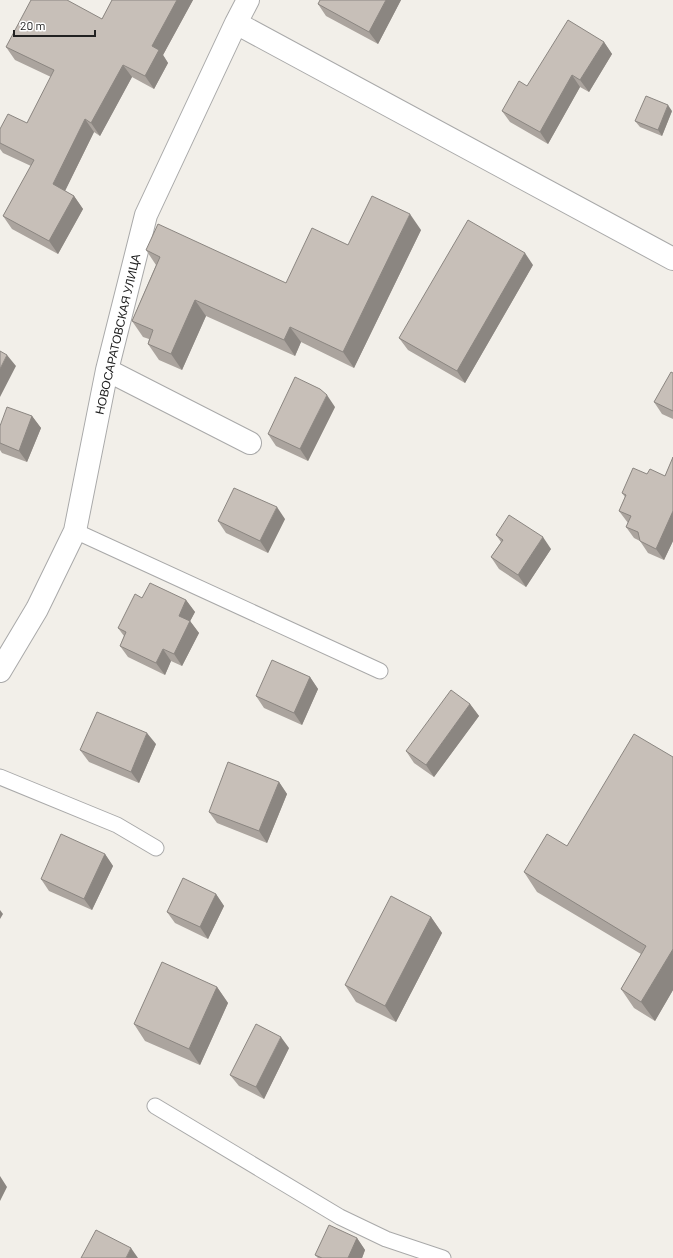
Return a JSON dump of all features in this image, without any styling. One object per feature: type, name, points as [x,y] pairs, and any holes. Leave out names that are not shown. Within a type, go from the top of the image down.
[{"type":"street","name":"НОВОСАРАТОВСКАЯ УЛИЦА","points":[[0,671],[37,609],[75,530],[107,370],[146,215],[248,0]]},
{"type":"street","points":[[236,23],[673,259]]},
{"type":"street","points":[[107,370],[250,442]]},
{"type":"lane","points":[[75,530],[380,671]]},
{"type":"lane","points":[[0,777],[117,825],[156,848]]},
{"type":"lane","points":[[155,1106],[340,1217],[386,1239],[443,1258]]},
{"type":"building","points":[[31,0],[67,0],[102,19],[112,0],[177,0],[152,46],[159,50],[145,76],[123,65],[91,123],[85,119],[53,184],[74,196],[49,241],[3,216],[34,160],[0,143],[0,129],[8,114],[27,123],[54,70],[6,47]]},
{"type":"building","points":[[320,0],[386,0],[369,32],[318,4]]},
{"type":"building","points":[[568,20],[604,42],[580,80],[572,75],[540,132],[502,111],[519,81],[527,86]]},
{"type":"building","points":[[646,96],[668,105],[658,130],[635,121]]},
{"type":"building","points":[[372,196],[410,214],[343,352],[290,327],[284,340],[195,300],[171,354],[148,344],[153,330],[132,321],[160,257],[146,250],[158,224],[286,283],[312,228],[348,245]]},
{"type":"building","points":[[468,220],[525,253],[457,371],[399,338]]},
{"type":"building","points":[[0,351],[7,355],[0,369]]},
{"type":"building","points":[[671,372],[673,373],[673,411],[654,402]]},
{"type":"building","points":[[295,377],[320,389],[327,395],[300,449],[268,434]]},
{"type":"building","points":[[7,407],[32,416],[19,451],[0,443],[0,426]]},
{"type":"building","points":[[673,457],[673,511],[656,549],[640,541],[638,532],[626,527],[631,516],[619,511],[626,495],[622,493],[633,468],[647,474],[650,469],[665,476]]},
{"type":"building","points":[[234,488],[277,507],[260,541],[218,521]]},
{"type":"building","points":[[509,515],[543,537],[518,575],[491,557],[503,540],[496,535]]},
{"type":"building","points":[[150,583],[186,600],[179,616],[190,621],[174,654],[163,649],[156,663],[120,646],[126,632],[118,628],[135,594],[142,598]]},
{"type":"building","points":[[272,660],[310,677],[294,713],[256,696]]},
{"type":"building","points":[[451,690],[470,704],[426,765],[406,751]]},
{"type":"building","points":[[97,712],[147,733],[131,772],[80,750]]},
{"type":"building","points":[[634,734],[673,757],[673,949],[641,1002],[621,989],[646,946],[524,872],[547,834],[567,846]]},
{"type":"building","points":[[228,762],[279,782],[259,831],[209,812]]},
{"type":"building","points":[[61,834],[105,854],[84,899],[41,879]]},
{"type":"building","points":[[183,878],[216,894],[200,927],[167,912]]},
{"type":"building","points":[[391,896],[431,917],[385,1006],[345,985]]},
{"type":"building","points":[[162,962],[217,987],[189,1049],[134,1024]]},
{"type":"building","points":[[256,1024],[281,1037],[256,1087],[230,1075]]},
{"type":"building","points":[[329,1225],[357,1238],[348,1258],[322,1258],[315,1255]]},
{"type":"building","points":[[96,1230],[131,1248],[126,1258],[81,1258]]}]
